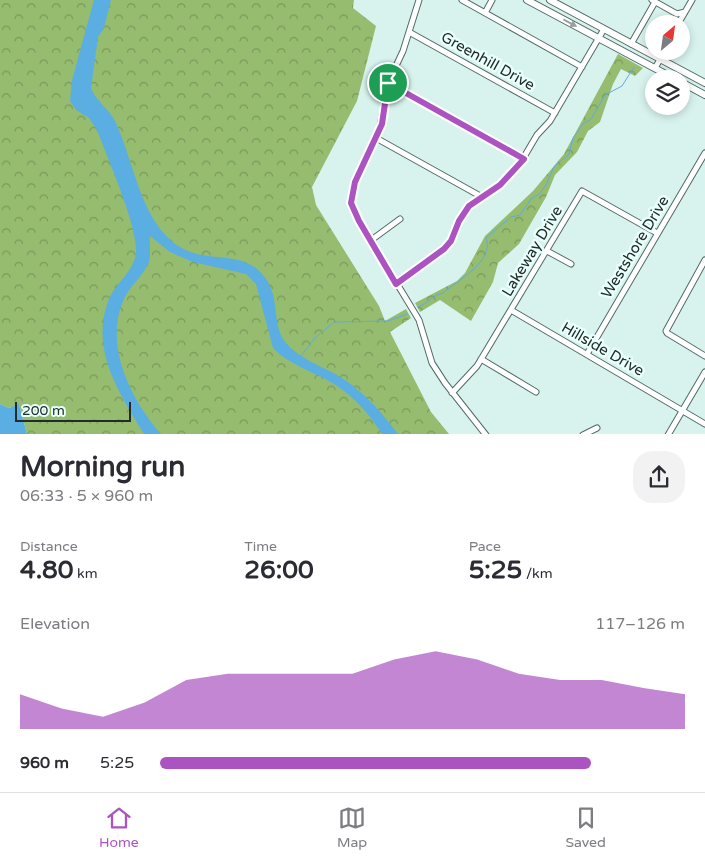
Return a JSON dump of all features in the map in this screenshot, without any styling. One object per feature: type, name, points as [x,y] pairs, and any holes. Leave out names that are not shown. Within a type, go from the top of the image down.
[{"type":"main road","points":[[527,0],[658,70],[662,61]]},
{"type":"main road","points":[[550,0],[705,84]]},
{"type":"main road","points":[[694,89],[698,80]]},
{"type":"main road","points":[[690,87],[705,95]]},
{"type":"street","points":[[419,0],[409,32],[388,83],[382,124],[358,174],[351,196],[354,211],[370,241],[419,320],[432,363],[452,393],[486,434]]},
{"type":"street","points":[[462,0],[582,66]]},
{"type":"street","points":[[485,13],[492,0]]},
{"type":"street","points":[[683,15],[692,0]]},
{"type":"street","points":[[631,44],[653,1],[677,14],[685,12]]},
{"type":"street","points":[[396,284],[444,249],[451,241],[464,212],[508,177],[524,159],[537,135],[555,113],[604,28]]},
{"type":"street","name":"Greenhill Drive","points":[[409,32],[555,113]]},
{"type":"street","points":[[388,83],[524,159]]},
{"type":"street","points":[[376,138],[482,197]]},
{"type":"street","name":"Westshore Drive","points":[[587,354],[705,153]]},
{"type":"street","name":"Lakeway Drive","points":[[452,393],[468,379],[481,359],[582,191],[657,233]]},
{"type":"street","points":[[370,241],[400,219]]},
{"type":"street","points":[[547,251],[571,264]]},
{"type":"street","points":[[705,260],[666,330],[667,334],[705,356]]},
{"type":"street","name":"Hillside Drive","points":[[511,310],[705,424]]},
{"type":"street","points":[[481,359],[536,392]]},
{"type":"street","points":[[668,434],[705,372]]},
{"type":"street","points":[[583,434],[597,428]]},
{"type":"green space","points":[[0,0],[354,0],[353,8],[376,26],[357,101],[312,187],[316,205],[379,306],[385,321],[406,309],[411,318],[390,332],[431,412],[449,434],[27,434],[19,405],[9,408],[0,404]]},
{"type":"green space","points":[[618,54],[643,68],[635,76],[621,69],[613,84],[600,122],[588,131],[577,152],[555,175],[546,197],[519,244],[498,263],[493,282],[471,321],[440,300],[420,312],[415,303],[457,281],[465,273],[485,236],[533,191],[564,154]]},
{"type":"water","points":[[94,0],[111,0],[104,28],[98,37],[91,88],[115,121],[142,195],[161,230],[174,243],[191,252],[242,261],[257,269],[266,278],[271,288],[278,327],[281,336],[287,344],[299,355],[342,378],[358,390],[398,434],[382,434],[371,418],[351,397],[327,380],[291,362],[273,348],[256,284],[246,274],[193,262],[170,252],[150,236],[149,262],[125,297],[119,315],[117,333],[118,352],[130,388],[139,405],[161,434],[144,434],[117,386],[105,352],[103,335],[104,317],[109,299],[135,259],[135,241],[132,227],[121,192],[97,130],[89,118],[76,110],[70,101],[72,80]]},
{"type":"water","points":[[0,404],[9,408],[19,404],[27,434],[0,434]]},
{"type":"waterway","points":[[418,307],[436,295],[443,293],[474,269],[485,254],[486,238],[511,217],[520,215],[531,199],[539,194],[546,185],[554,167],[569,154],[573,138],[583,124],[591,119],[605,95],[622,86],[634,67]]},
{"type":"waterway","points":[[301,356],[314,339],[334,322],[388,321],[407,314]]},
{"type":"route","points":[[388,83],[524,159],[500,185],[469,206],[459,221],[451,241],[444,249],[396,284],[359,221],[351,203],[352,189],[382,124],[388,83]]}]
